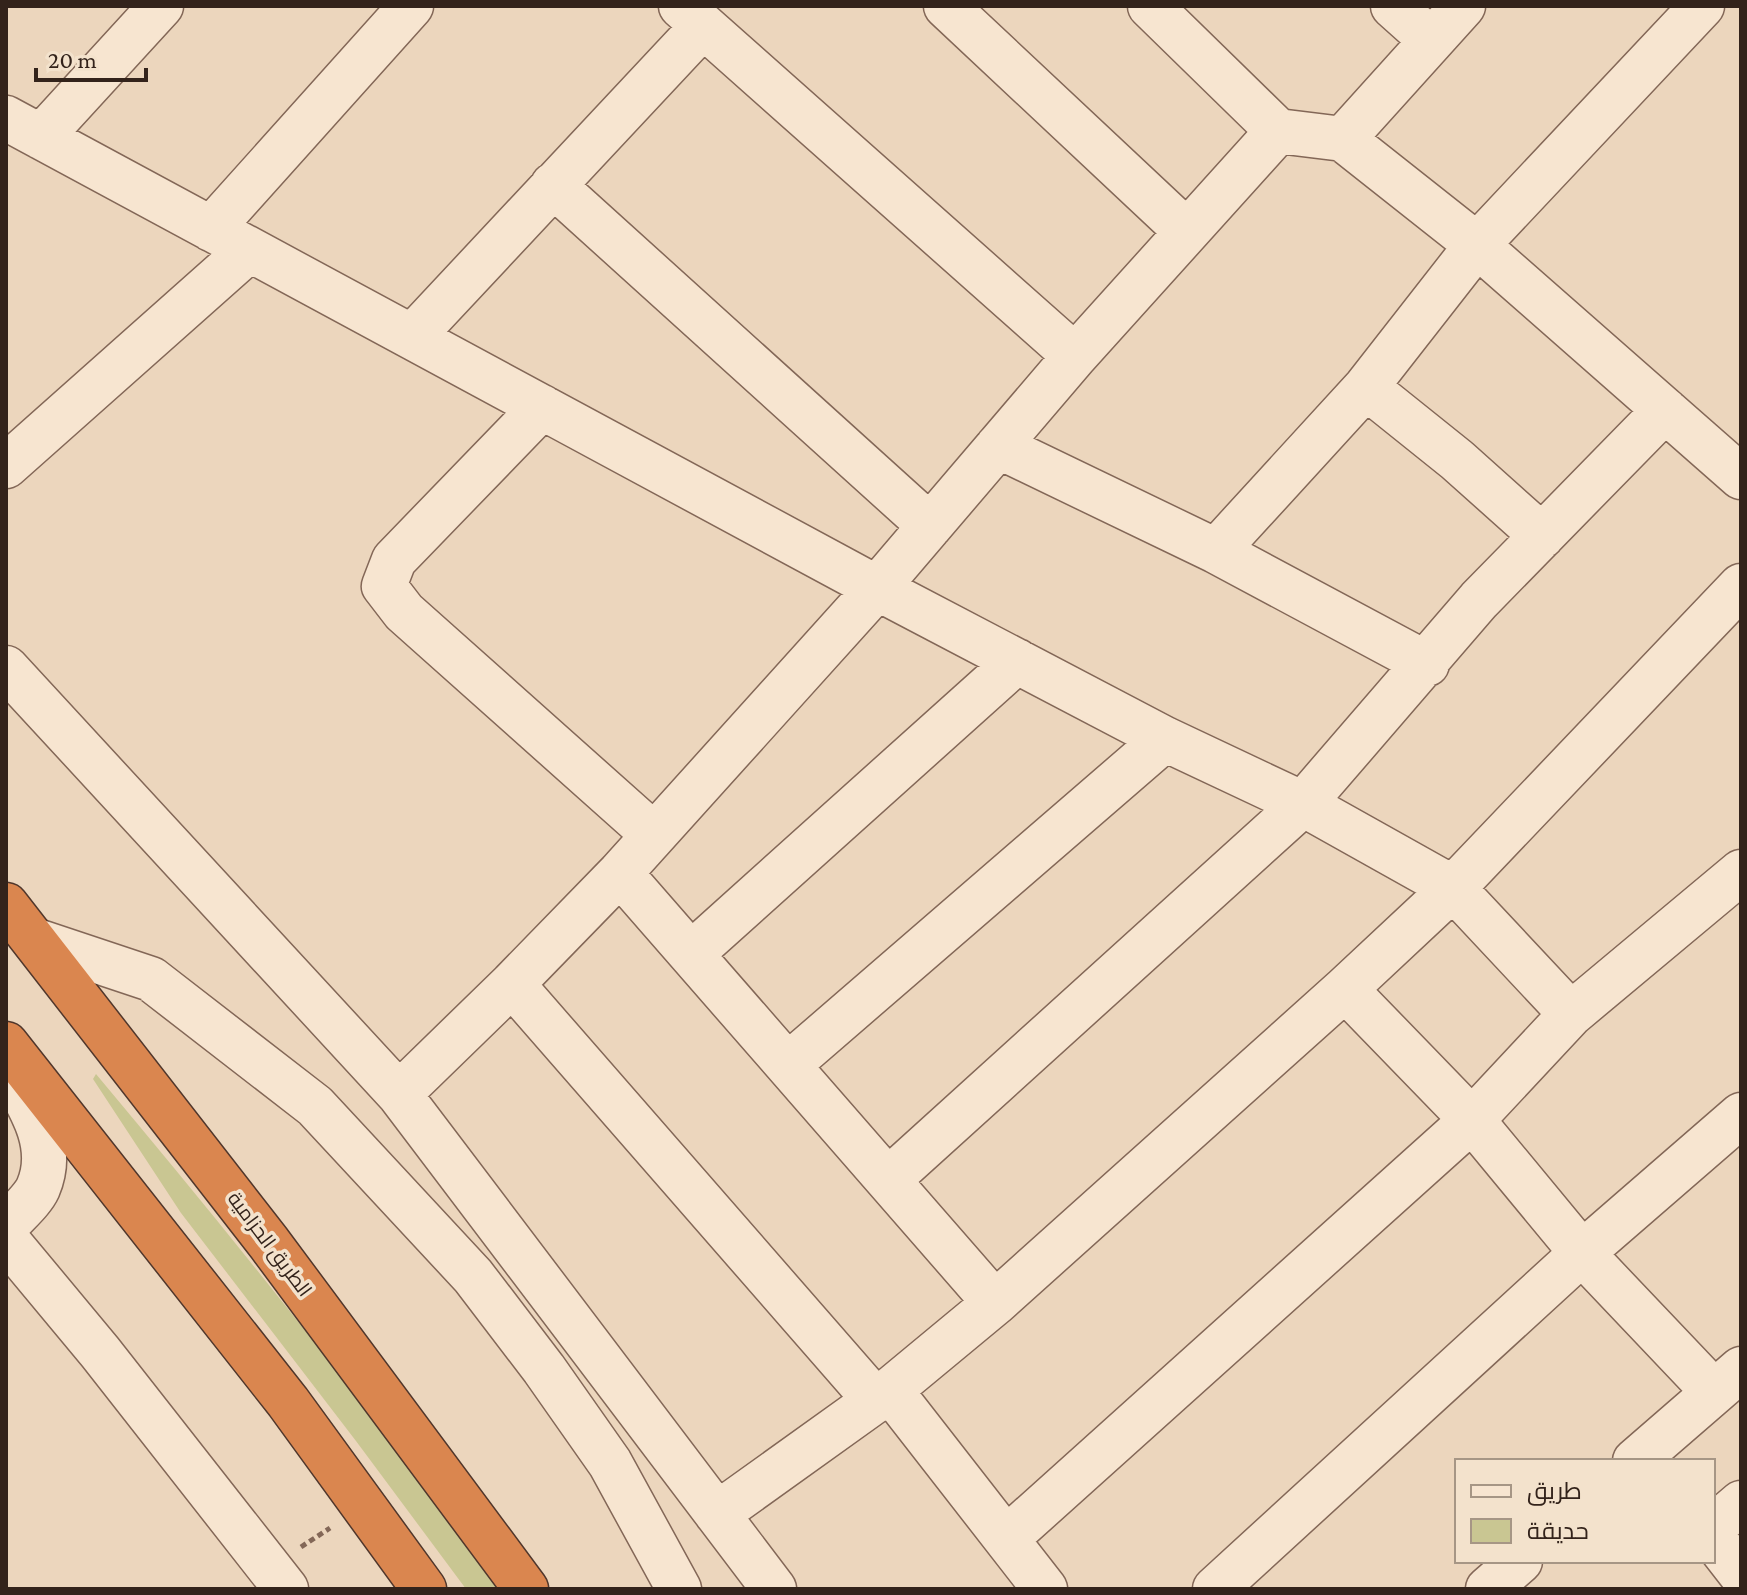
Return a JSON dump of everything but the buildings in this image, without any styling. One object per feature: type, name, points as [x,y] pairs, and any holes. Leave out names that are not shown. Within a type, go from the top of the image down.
[{"type":"highway","points":[[6,878],[34,940]]},
{"type":"highway","name":"الطريق الحزامية","points":[[6,905],[269,1243],[526,1589]]},
{"type":"highway","points":[[6,1044],[288,1402],[424,1589]]},
{"type":"street","points":[[161,6],[23,128],[877,588],[1165,739],[1303,804],[1453,888],[1571,1014]]},
{"type":"street","points":[[211,229],[411,6]]},
{"type":"street","points":[[946,6],[1187,232]]},
{"type":"street","points":[[1150,6],[1278,131],[1343,139],[1477,245],[1741,477]]},
{"type":"street","points":[[1393,6],[1431,40]]},
{"type":"street","points":[[1343,139],[1463,6]]},
{"type":"street","points":[[1216,551],[1366,387],[1477,245],[1702,6]]},
{"type":"street","points":[[412,337],[553,185],[692,16],[1075,356]]},
{"type":"street","points":[[399,1094],[620,873],[877,588],[1075,356],[1278,131]]},
{"type":"street","points":[[553,185],[930,526]]},
{"type":"street","points":[[6,466],[249,250]]},
{"type":"street","points":[[1366,387],[1457,460],[1542,536]]},
{"type":"street","points":[[542,407],[394,560],[384,586],[404,612],[654,835]]},
{"type":"street","points":[[888,1180],[1303,804],[1427,664],[1479,600],[1665,410]]},
{"type":"street","points":[[998,446],[1216,551],[1427,664]]},
{"type":"street","points":[[717,1514],[883,1395],[995,1303],[1345,989],[1453,888],[1738,595]]},
{"type":"street","points":[[691,954],[1017,661]]},
{"type":"street","points":[[6,668],[399,1094],[774,1589]]},
{"type":"street","points":[[788,1065],[1165,739]]},
{"type":"street","points":[[1006,1539],[1472,1120],[1571,1014],[1741,872]]},
{"type":"street","points":[[620,873],[995,1303]]},
{"type":"street","points":[[34,940],[151,979],[315,1106],[473,1276],[544,1369],[610,1463],[679,1589]]},
{"type":"street","points":[[512,984],[883,1395],[1045,1589]]},
{"type":"street","points":[[1345,989],[1472,1120],[1582,1253],[1727,1380],[1645,1458]]},
{"type":"street","points":[[6,1064],[39,1122],[45,1163],[38,1190],[6,1226]]},
{"type":"street","points":[[1215,1589],[1582,1253],[1741,1115]]},
{"type":"street","points":[[6,1239],[100,1352],[279,1579]]},
{"type":"street","points":[[1715,1525],[1741,1503]]},
{"type":"street","points":[[1715,1541],[1741,1574]]},
{"type":"street","points":[[1488,1589],[1518,1563]]},
{"type":"path","points":[[279,1579],[343,1519]]},
{"type":"green space","points":[[96,1074],[304,1329],[505,1589],[466,1589],[181,1213],[93,1079]]}]
